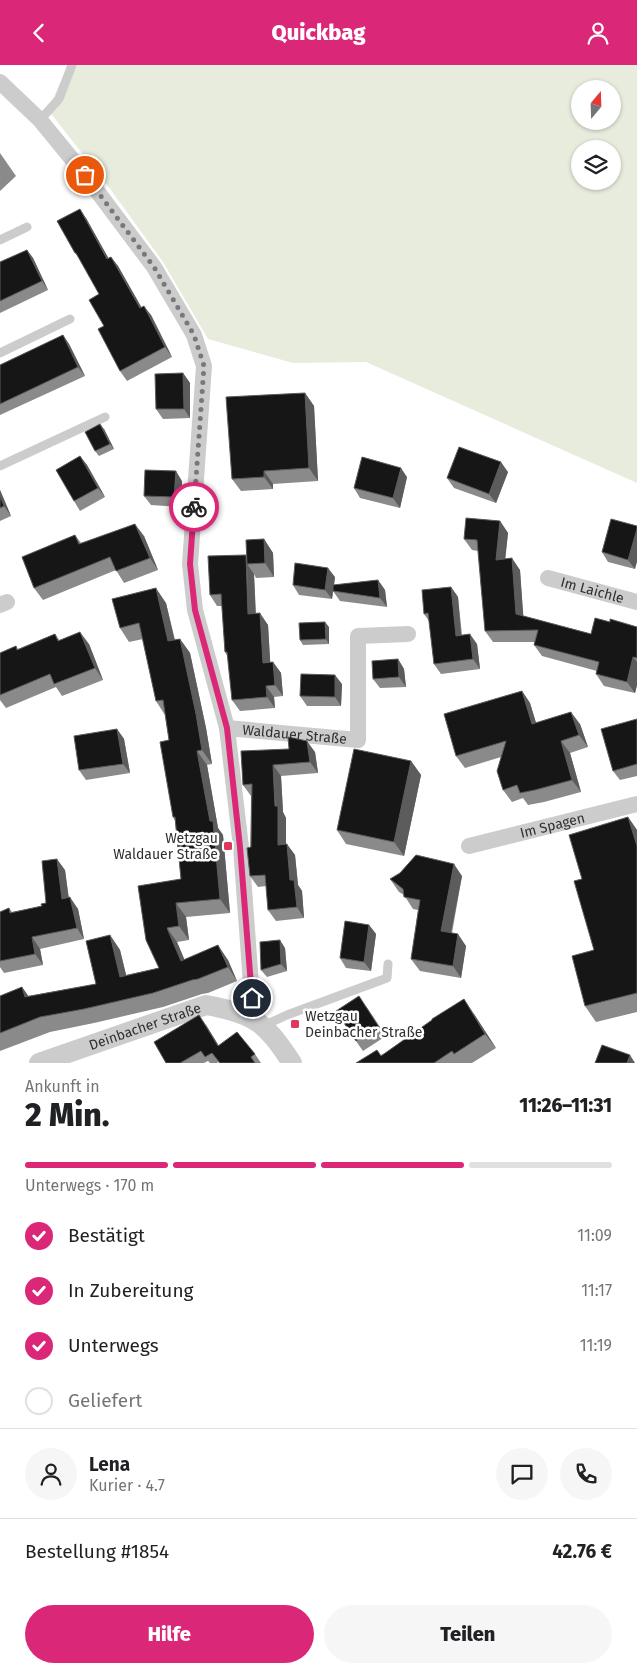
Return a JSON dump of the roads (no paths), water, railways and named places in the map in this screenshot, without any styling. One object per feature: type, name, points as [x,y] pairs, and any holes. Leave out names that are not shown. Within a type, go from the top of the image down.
[{"type":"street","name":"Waldauer Straße","points":[[0,82],[40,120],[85,175],[154,267],[194,335],[204,366],[190,564],[195,610],[227,728],[240,847],[255,1021]]},
{"type":"street","name":"Im Laichle","points":[[548,578],[637,602]]},
{"type":"street","name":"Waldauer Straße","points":[[227,728],[358,740],[358,636],[408,633]]},
{"type":"street","name":"Im Spagen","points":[[469,846],[637,804]]},
{"type":"street","name":"Deinbacher Straße","points":[[39,1063],[206,1005],[231,1010],[255,1021]]},
{"type":"street","points":[[255,1021],[277,1041],[292,1063]]},
{"type":"lane","points":[[40,120],[59,99],[72,65]]},
{"type":"lane","points":[[0,240],[27,227]]},
{"type":"lane","points":[[0,353],[70,319]]},
{"type":"lane","points":[[0,466],[105,417]]},
{"type":"lane","points":[[255,1021],[287,1015],[387,978],[388,964]]},
{"type":"place","name":"Wetzgau Waldauer Straße","points":[[228,846]]},
{"type":"place","name":"Wetzgau Deinbacher Straße","points":[[295,1024]]}]
